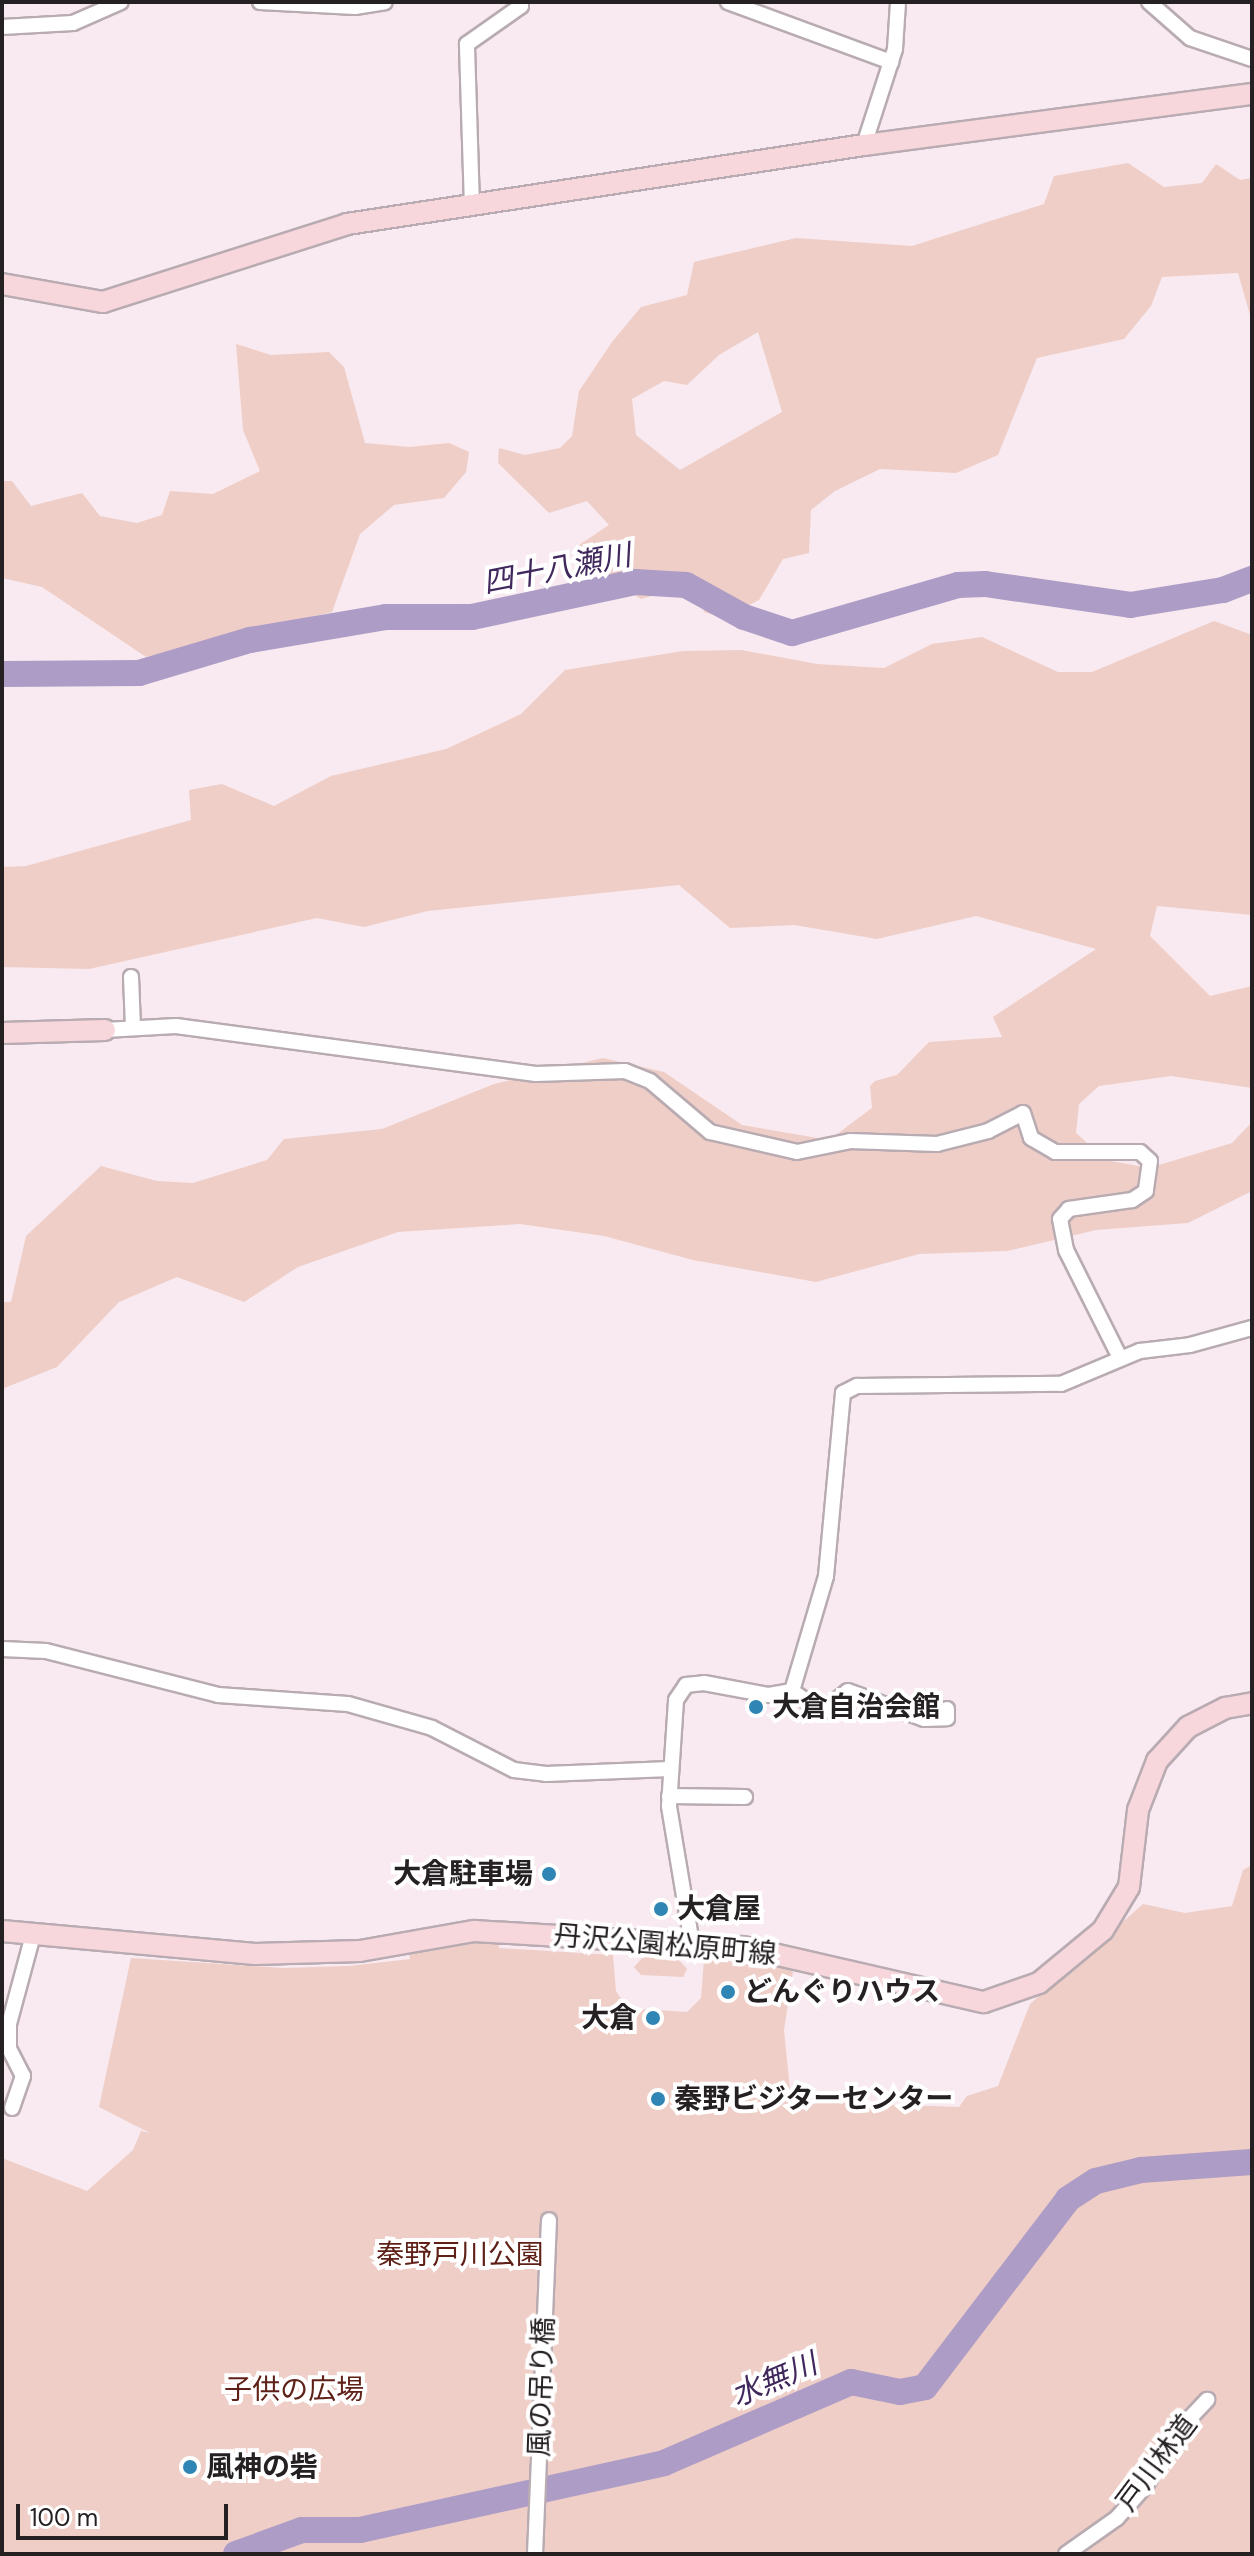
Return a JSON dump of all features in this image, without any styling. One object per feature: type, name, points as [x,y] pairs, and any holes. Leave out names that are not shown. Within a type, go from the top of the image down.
[{"type":"main road","points":[[2,284],[103,302],[308,233],[864,145],[1252,94]]},
{"type":"main road","points":[[2,1033],[105,1030]]},
{"type":"main road","name":"丹沢公園松原町線","points":[[2,1931],[282,1954],[407,1946],[474,1931],[692,1944],[793,1956],[949,1998],[984,2002],[1017,1994],[1103,1930],[1118,1910],[1134,1866],[1138,1810],[1147,1779],[1172,1741],[1205,1717],[1252,1703]]},
{"type":"street","points":[[2,27],[73,23],[121,2]]},
{"type":"street","points":[[260,2],[355,7],[385,2]]},
{"type":"street","points":[[472,206],[467,44],[477,32],[521,6],[520,2]]},
{"type":"street","points":[[728,2],[891,62]]},
{"type":"street","points":[[864,145],[891,62],[898,2]]},
{"type":"street","points":[[1149,2],[1190,38],[1252,59]]},
{"type":"street","points":[[131,977],[133,1027]]},
{"type":"street","points":[[105,1030],[176,1026],[536,1074],[625,1071],[650,1081],[710,1132],[797,1152],[850,1141],[937,1144],[988,1131],[1023,1113],[1031,1138],[1055,1152],[1140,1152],[1150,1161],[1146,1191],[1132,1200],[1069,1209],[1060,1219],[1066,1250],[1120,1358]]},
{"type":"street","points":[[792,1691],[826,1576],[843,1393],[857,1386],[1061,1384],[1120,1358],[1252,1328]]},
{"type":"street","points":[[2,1649],[46,1651],[218,1695],[348,1704],[432,1728],[514,1770],[546,1774],[670,1769]]},
{"type":"street","points":[[692,1944],[669,1796],[676,1700],[686,1685],[704,1683],[769,1695],[792,1691],[822,1712],[848,1691],[924,1719],[947,1718],[947,1709]]},
{"type":"street","points":[[669,1796],[745,1797]]},
{"type":"street","points":[[12,2108],[23,2076],[6,2049],[9,2024],[33,1935]]},
{"type":"street","name":"風の吊り橋","points":[[535,2554],[549,2220]]},
{"type":"street","name":"戸川林道","points":[[1066,2554],[1117,2518],[1147,2484],[1173,2436],[1207,2400]]},
{"type":"green space","points":[[1128,163],[1164,187],[1202,183],[1216,164],[1240,180],[1252,178],[1252,322],[1238,273],[1162,277],[1151,306],[1124,339],[1037,358],[998,455],[956,473],[880,469],[835,491],[811,510],[809,553],[783,559],[759,600],[723,618],[704,612],[695,583],[683,575],[662,593],[641,599],[609,579],[579,545],[609,525],[587,501],[549,513],[498,463],[499,448],[525,455],[560,448],[572,436],[579,391],[612,342],[641,307],[687,295],[694,262],[796,238],[912,246],[1044,204],[1054,176]],"holes":[[[758,332],[782,412],[680,470],[636,435],[632,399],[664,381],[687,385],[719,355]]]},
{"type":"green space","points":[[236,344],[271,355],[329,352],[344,367],[365,443],[409,447],[449,443],[469,452],[466,472],[444,498],[394,505],[360,534],[332,612],[146,657],[42,587],[2,578],[2,481],[12,481],[31,506],[82,493],[100,516],[137,523],[162,515],[170,491],[213,494],[260,471],[243,430]]},
{"type":"green space","points":[[1214,621],[1252,635],[1252,915],[1157,906],[1150,936],[1210,996],[1252,986],[1252,1088],[1171,1076],[1099,1086],[1079,1104],[1076,1133],[1106,1160],[1149,1168],[1232,1143],[1252,1122],[1252,1191],[1188,1223],[1096,1230],[1007,1251],[919,1254],[816,1282],[693,1260],[604,1236],[520,1224],[398,1232],[298,1267],[244,1302],[177,1277],[119,1302],[57,1367],[2,1389],[2,1302],[11,1302],[26,1236],[101,1166],[157,1181],[193,1183],[267,1160],[284,1139],[382,1129],[494,1084],[603,1058],[664,1072],[742,1125],[829,1140],[872,1108],[870,1086],[875,1081],[897,1075],[929,1042],[1002,1037],[993,1017],[1096,949],[976,916],[877,939],[794,925],[730,928],[679,885],[428,911],[364,927],[317,918],[89,969],[2,967],[2,867],[26,866],[191,820],[189,790],[222,784],[274,806],[331,776],[446,749],[521,714],[565,670],[683,651],[741,650],[817,664],[884,668],[932,644],[982,637],[1058,672],[1092,672]]},
{"type":"green space","name":"秦野戸川公園","points":[[1252,1865],[1252,2554],[2,2554],[2,2158],[87,2191],[133,2150],[141,2131],[150,2133],[99,2107],[131,1958],[284,1968],[349,1966],[410,1959],[409,1952],[498,1938],[499,1948],[613,1955],[616,1991],[627,2008],[687,2012],[701,1998],[704,1959],[782,1966],[793,1972],[784,2030],[790,2090],[844,2103],[959,2107],[967,2096],[998,2086],[1030,2004],[1143,1904],[1185,1913],[1232,1906],[1243,1870]]},
{"type":"green space","points":[[643,1957],[676,1957],[687,1969],[683,1977],[641,1975],[634,1967]]},
{"type":"waterway","name":"四十八瀬川","points":[[2,674],[139,673],[250,640],[386,617],[472,617],[635,582],[686,585],[744,617],[792,633],[958,585],[985,584],[1130,605],[1223,590],[1252,579]]},
{"type":"waterway","name":"水無川","points":[[236,2554],[302,2530],[360,2530],[664,2463],[851,2382],[900,2392],[925,2387],[1068,2199],[1096,2181],[1141,2170],[1252,2162]]},
{"type":"place","name":"大倉自治会館","points":[[756,1707]]},
{"type":"place","name":"大倉駐車場","points":[[549,1874]]},
{"type":"place","name":"大倉屋","points":[[661,1909]]},
{"type":"place","name":"どんぐりハウス","points":[[728,1992]]},
{"type":"place","name":"大倉","points":[[653,2018]]},
{"type":"place","name":"秦野ビジターセンター","points":[[658,2099]]},
{"type":"place","name":"風神の砦","points":[[190,2467]]},
{"type":"park label","name":"子供の広場","points":[[294,2390]]}]
